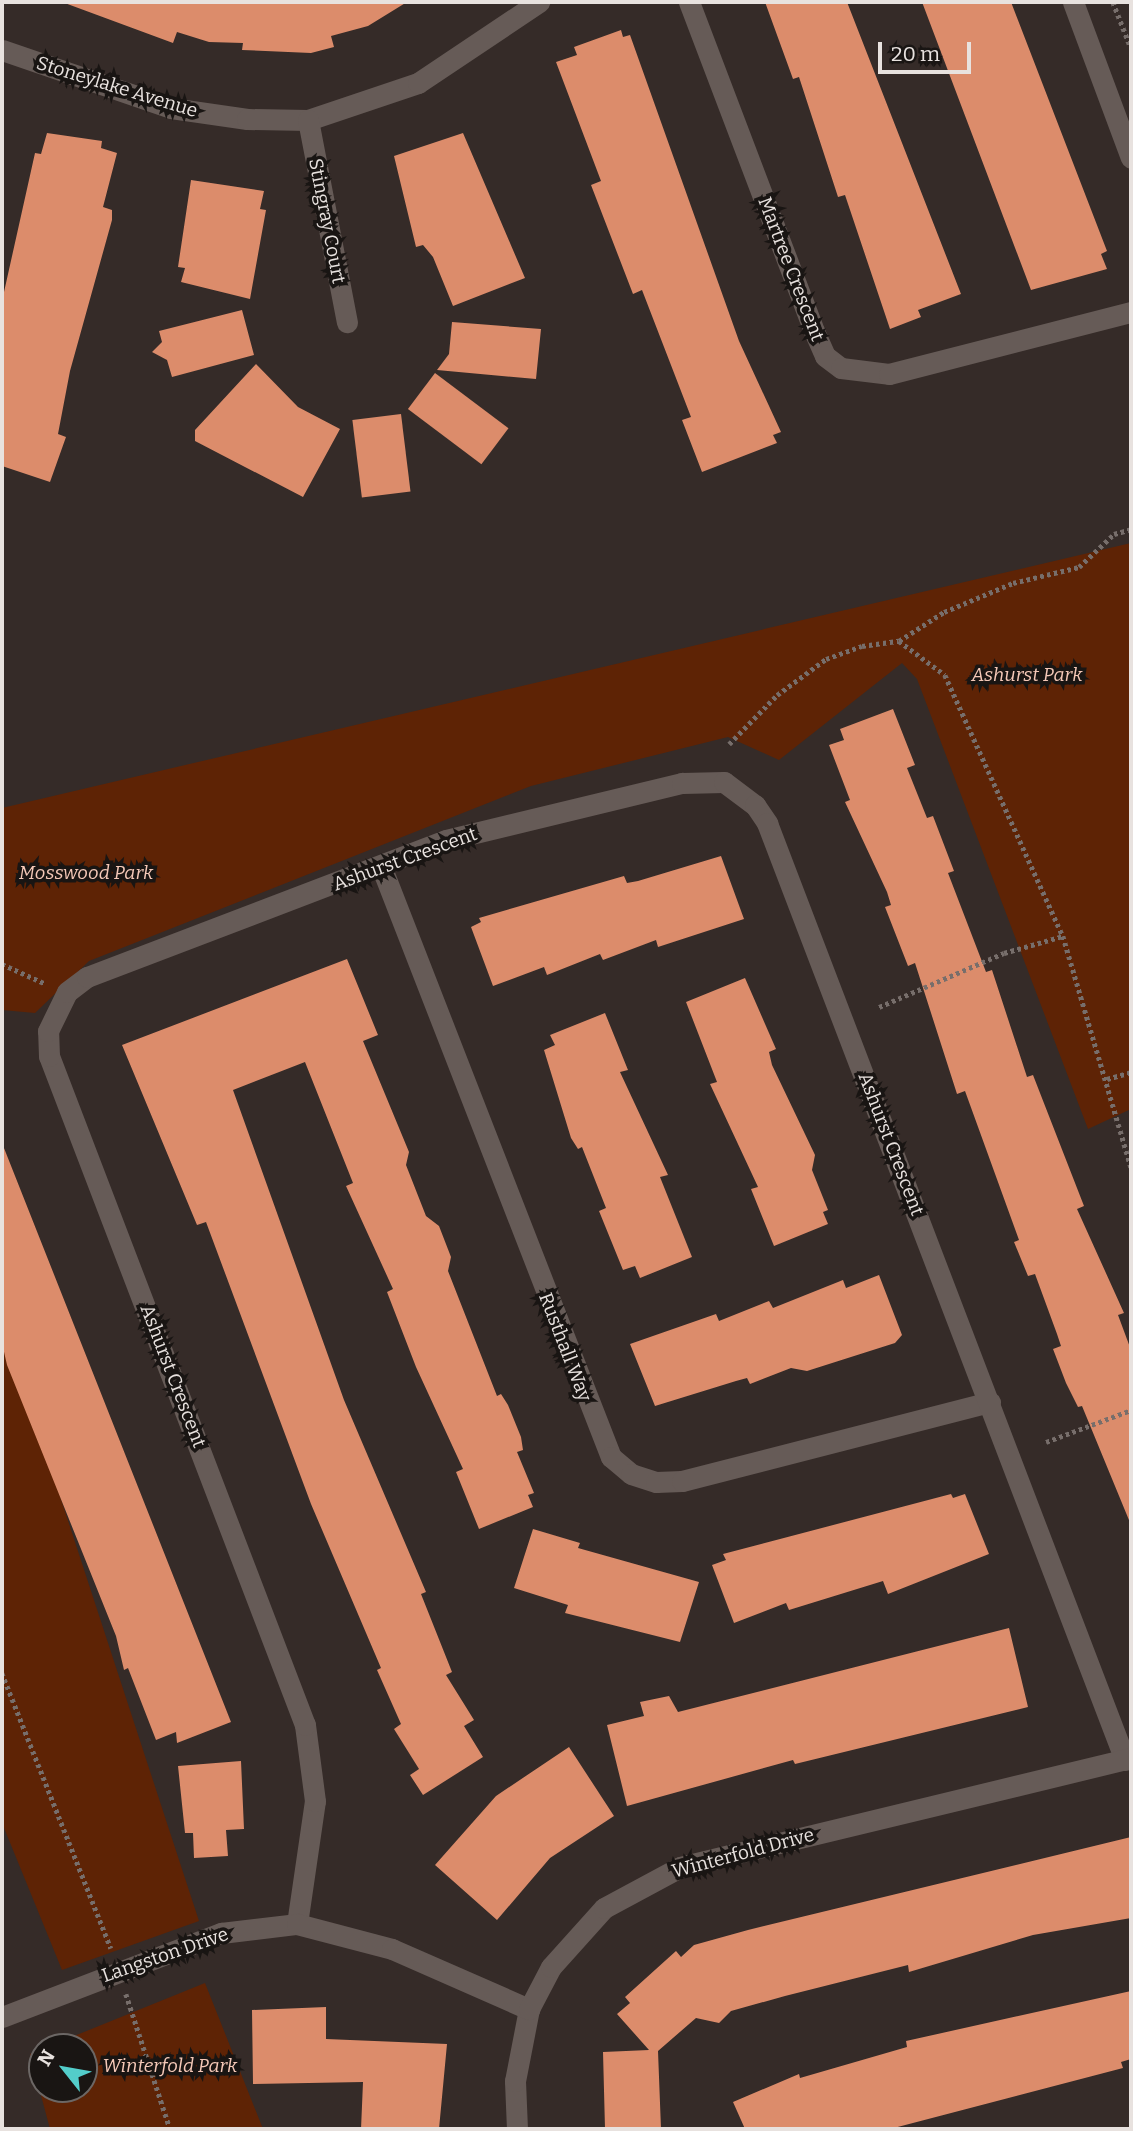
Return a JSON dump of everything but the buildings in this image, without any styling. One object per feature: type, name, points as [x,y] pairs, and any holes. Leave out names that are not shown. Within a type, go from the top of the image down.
[{"type":"street","name":"Stoneylake Avenue","points":[[2,50],[171,108],[247,119],[308,120],[418,83],[539,2]]},
{"type":"street","name":"Martree Crescent","points":[[689,2],[814,331],[825,356],[841,368],[889,374],[1131,312]]},
{"type":"street","points":[[1073,2],[1131,158]]},
{"type":"street","name":"Stingray Court","points":[[308,120],[347,323]]},
{"type":"street","name":"Ashurst Crescent","points":[[297,1924],[315,1801],[305,1725],[48,1056],[48,1031],[67,992],[87,977],[446,840],[681,783],[704,779],[739,789],[767,823],[1128,1759]]},
{"type":"street","name":"Rusthall Way","points":[[381,866],[611,1457],[631,1474],[656,1482],[682,1481],[990,1402]]},
{"type":"street","name":"Winterfold Drive","points":[[517,2129],[515,2081],[529,2009],[551,1967],[604,1908],[680,1867],[1128,1759]]},
{"type":"street","name":"Langston Drive","points":[[2,2017],[221,1933],[297,1924],[392,1949],[529,2009]]},
{"type":"path","points":[[1114,2],[1131,48]]},
{"type":"path","points":[[729,744],[777,695],[826,659],[899,641],[944,611],[1002,587],[1079,567],[1114,534],[1131,529]]},
{"type":"path","points":[[899,641],[945,675],[1063,936],[1131,1167]]},
{"type":"path","points":[[879,1007],[1004,953],[1063,936]]},
{"type":"path","points":[[2,964],[44,983]]},
{"type":"path","points":[[1107,1079],[1131,1072]]},
{"type":"path","points":[[1046,1442],[1131,1410]]},
{"type":"path","points":[[2,1673],[111,1950]]},
{"type":"path","points":[[125,1990],[170,2129]]},
{"type":"green space","points":[[1131,543],[1131,1109],[1088,1129],[917,679],[902,663],[779,760],[728,737],[531,786],[89,961],[35,1013],[2,1010],[2,808]]},
{"type":"green space","points":[[2,1319],[199,1921],[62,1970],[2,1823]]},
{"type":"green space","name":"Winterfold Park","points":[[205,1983],[263,2129],[50,2129],[43,2103],[98,2103],[98,2033],[82,2033]]},
{"type":"park label","name":"Ashurst Park","points":[[1027,675]]},
{"type":"park label","name":"Mosswood Park","points":[[86,873]]}]
